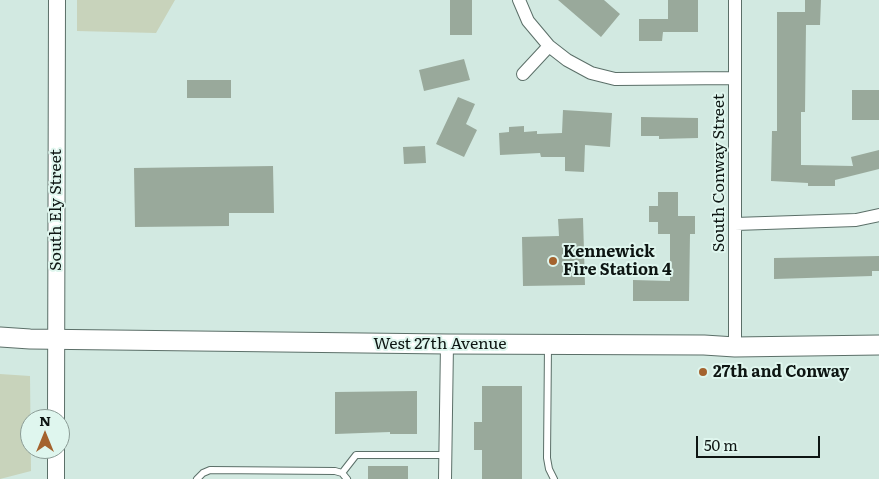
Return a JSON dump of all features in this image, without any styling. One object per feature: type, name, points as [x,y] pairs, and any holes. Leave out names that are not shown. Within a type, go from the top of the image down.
[{"type":"main road","name":"West 27th Avenue","points":[[0,337],[447,344],[704,345],[735,347],[879,345]]},
{"type":"street","name":"South Ely Street","points":[[56,0],[56,409]]},
{"type":"street","points":[[519,0],[528,22],[549,46],[567,60],[591,73],[615,79],[735,78]]},
{"type":"street","name":"South Conway Street","points":[[735,0],[735,347]]},
{"type":"street","points":[[522,74],[549,46]]},
{"type":"street","points":[[735,224],[856,220],[879,215]]},
{"type":"street","points":[[445,479],[447,344]]},
{"type":"street","points":[[56,459],[56,479]]},
{"type":"lane","points":[[548,344],[546,458],[554,479]]},
{"type":"lane","points":[[342,473],[356,455],[444,455]]},
{"type":"lane","points":[[196,479],[210,470],[335,471],[342,473],[347,479]]},
{"type":"green space","points":[[77,0],[175,0],[156,33],[77,31]]},
{"type":"green space","points":[[0,374],[30,376],[30,409],[20,409],[20,459],[31,459],[31,471],[0,479]]},
{"type":"building","points":[[450,0],[472,0],[472,35],[450,35]]},
{"type":"building","points":[[558,0],[604,0],[620,14],[601,37]]},
{"type":"building","points":[[668,0],[698,0],[698,32],[663,32],[662,41],[639,41],[639,19],[668,19]]},
{"type":"building","points":[[805,0],[821,0],[820,25],[806,25],[805,112],[801,112],[801,165],[853,166],[851,157],[879,150],[879,169],[835,180],[835,186],[808,186],[808,183],[771,181],[772,131],[777,131],[777,12],[805,12]]},
{"type":"building","points":[[464,59],[470,80],[424,91],[419,70]]},
{"type":"building","points":[[187,80],[231,80],[231,98],[187,98]]},
{"type":"building","points":[[852,90],[879,90],[879,120],[852,120]]},
{"type":"building","points":[[458,97],[475,104],[466,124],[477,130],[464,157],[436,144]]},
{"type":"building","points":[[563,110],[612,113],[610,147],[585,145],[584,172],[565,171],[565,157],[541,157],[540,153],[500,155],[499,133],[509,132],[509,127],[524,126],[524,132],[537,131],[537,134],[562,133]]},
{"type":"building","points":[[641,117],[698,118],[698,138],[659,139],[659,136],[641,136]]},
{"type":"building","points":[[425,146],[426,163],[404,164],[403,147]]},
{"type":"building","points":[[273,166],[274,213],[229,213],[229,226],[135,227],[134,168]]},
{"type":"building","points":[[658,192],[678,192],[678,216],[695,216],[695,234],[690,234],[689,301],[633,301],[633,280],[670,281],[670,234],[658,234],[658,222],[649,222],[649,206],[658,206]]},
{"type":"building","name":"Kennewick Fire Station 4","points":[[583,218],[585,285],[523,286],[522,237],[559,236],[558,219]]},
{"type":"building","points":[[879,256],[879,271],[872,271],[872,276],[774,279],[774,258]]},
{"type":"building","points":[[482,386],[522,386],[522,479],[482,479],[482,450],[474,450],[474,422],[482,422]]},
{"type":"building","points":[[417,391],[417,434],[390,434],[390,432],[335,434],[335,392]]},
{"type":"building","points":[[368,466],[408,466],[408,479],[368,479]]},
{"type":"place","name":"Kennewick Fire Station 4","points":[[553,261]]},
{"type":"place","name":"27th and Conway","points":[[703,372]]}]
